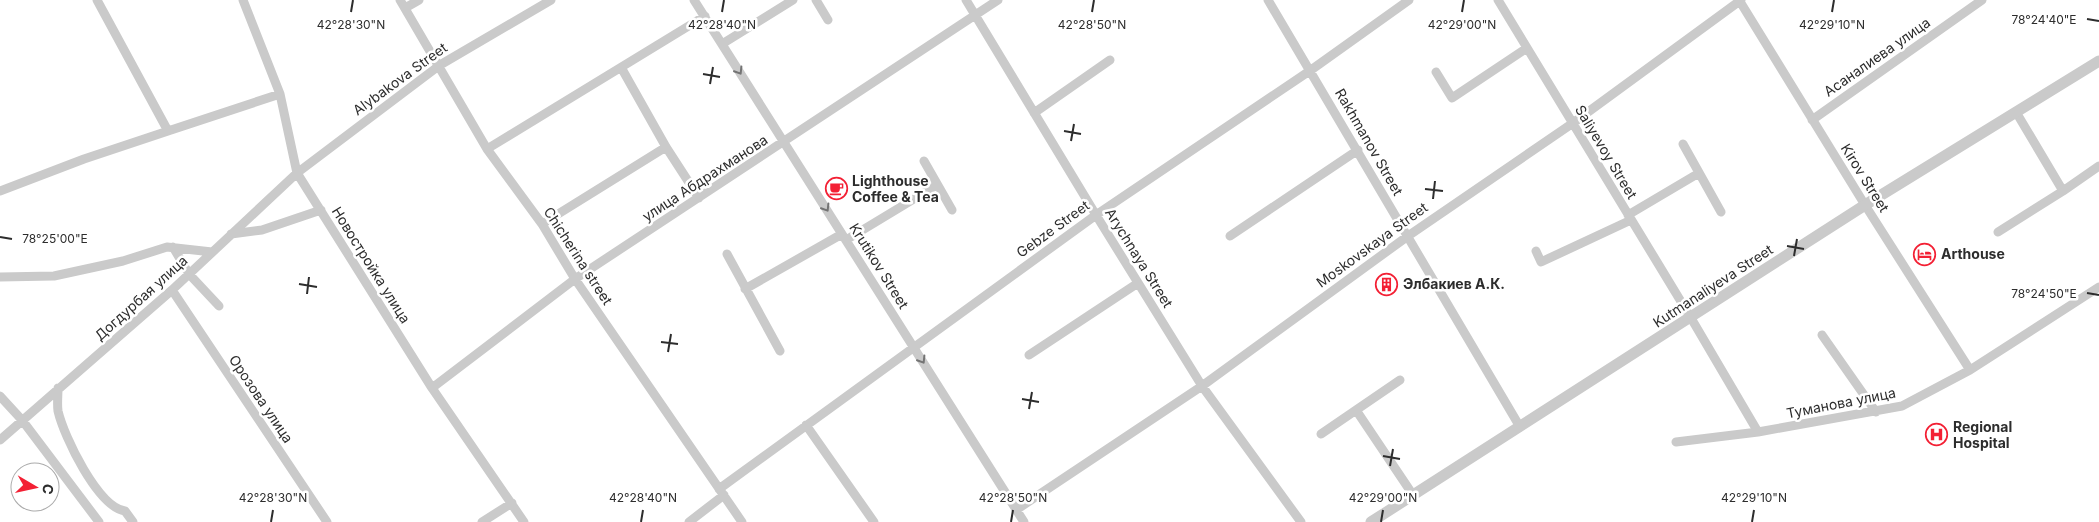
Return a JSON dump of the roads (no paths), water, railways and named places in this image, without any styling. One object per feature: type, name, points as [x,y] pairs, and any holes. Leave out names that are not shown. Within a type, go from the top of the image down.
[{"type":"street","points":[[97,0],[168,131]]},
{"type":"street","name":"Новостройка улица","points":[[243,0],[280,94],[298,173],[432,388],[524,522]]},
{"type":"street","points":[[403,4],[419,0]]},
{"type":"street","name":"Alybakova Street","points":[[298,173],[440,65],[540,3],[550,0]]},
{"type":"street","name":"Krutikov Street","points":[[694,0],[1024,522]]},
{"type":"street","points":[[722,44],[793,0]]},
{"type":"street","points":[[816,0],[828,20]]},
{"type":"street","name":"Arychnaya Street","points":[[966,0],[1202,386],[1301,522]]},
{"type":"street","name":"улица Абдрахманова","points":[[432,388],[575,279],[785,143],[998,0]]},
{"type":"street","name":"Rakhmanov Street","points":[[1268,0],[1520,427]]},
{"type":"street","name":"Gebze Street","points":[[689,522],[722,492],[806,425],[913,346],[1096,215],[1311,70],[1409,0]]},
{"type":"street","name":"Saliyevoy Street","points":[[1498,0],[1758,432]]},
{"type":"street","name":"Kirov Street","points":[[1740,0],[1812,120],[1970,370]]},
{"type":"street","name":"Moskovskaya Street","points":[[1016,510],[1202,386],[1408,236],[1573,123],[1740,0]]},
{"type":"street","name":"Асаналиева улица","points":[[1812,120],[1982,0]]},
{"type":"street","name":"Chicherina street","points":[[403,4],[487,149],[542,224],[575,279],[742,522]]},
{"type":"street","points":[[487,149],[622,69],[705,16]]},
{"type":"street","points":[[1436,72],[1452,98],[1527,48]]},
{"type":"street","points":[[1034,113],[1110,60]]},
{"type":"street","name":"Kutmanaliyeva Street","points":[[1370,522],[1865,205],[2099,61]]},
{"type":"street","points":[[622,69],[666,147],[699,198]]},
{"type":"street","points":[[0,190],[84,159],[280,94]]},
{"type":"street","points":[[2016,112],[2063,191]]},
{"type":"street","points":[[1683,144],[1721,212]]},
{"type":"street","points":[[542,224],[666,147]]},
{"type":"street","points":[[1230,236],[1358,150]]},
{"type":"street","points":[[924,160],[952,210]]},
{"type":"street","points":[[1998,232],[2099,166]]},
{"type":"street","name":"Догдурбая улица","points":[[0,440],[172,290],[298,173]]},
{"type":"street","points":[[1536,251],[1541,262],[1630,217],[1699,173]]},
{"type":"street","points":[[745,289],[937,185]]},
{"type":"street","points":[[231,234],[262,230],[321,210]]},
{"type":"street","points":[[0,277],[54,276],[123,261],[167,247],[212,252]]},
{"type":"street","points":[[173,247],[189,274],[219,306]]},
{"type":"street","points":[[727,254],[780,351]]},
{"type":"street","points":[[1029,355],[1138,283]]},
{"type":"street","name":"Туманова улица","points":[[1676,442],[1758,432],[1902,406],[1970,370],[2099,287]]},
{"type":"street","name":"Орозова улица","points":[[172,290],[327,522]]},
{"type":"street","points":[[1822,335],[1876,412]]},
{"type":"street","points":[[1320,434],[1400,380]]},
{"type":"street","points":[[58,388],[58,409],[77,458],[102,496],[116,510],[125,511],[133,522]]},
{"type":"street","points":[[0,396],[22,420],[99,522]]},
{"type":"street","points":[[1356,410],[1413,495]]},
{"type":"street","points":[[806,425],[874,522]]},
{"type":"street","points":[[482,522],[512,503]]},
{"type":"place","name":"Lighthouse Coffee & Tea","points":[[836,189]]},
{"type":"place","name":"Arthouse","points":[[1925,254]]},
{"type":"place","name":"Элбакиев А.К.","points":[[1387,284]]},
{"type":"place","name":"Regional Hospital","points":[[1937,435]]}]
